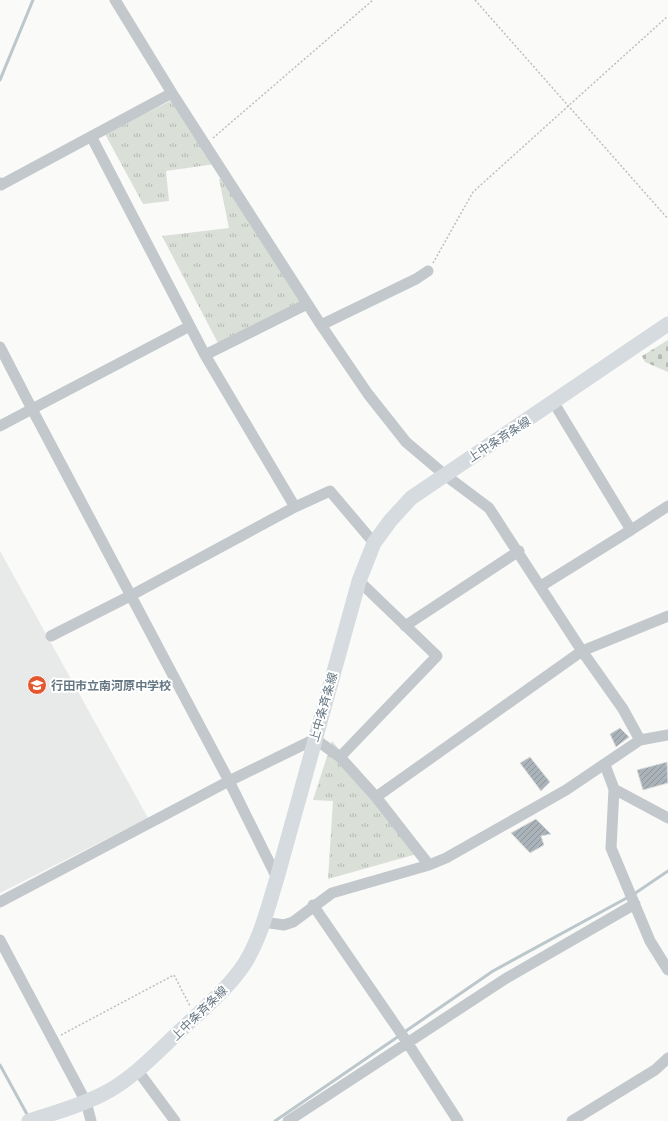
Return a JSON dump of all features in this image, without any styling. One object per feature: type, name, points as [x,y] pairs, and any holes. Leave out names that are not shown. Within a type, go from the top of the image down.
[{"type":"main road","name":"上中条斉条線","points":[[29,1121],[86,1102],[121,1084],[138,1071],[232,981],[255,944],[264,922],[277,878],[314,739],[359,581],[374,543],[390,521],[411,498],[554,403],[668,324]]},
{"type":"street","points":[[116,0],[172,93],[306,304],[368,394],[406,442],[445,475],[489,508],[519,551],[582,651],[623,709],[640,740]]},
{"type":"street","points":[[0,185],[92,138],[172,93]]},
{"type":"street","points":[[92,138],[205,355],[295,507]]},
{"type":"street","points":[[321,324],[416,279],[428,271]]},
{"type":"street","points":[[205,355],[306,304]]},
{"type":"street","points":[[0,426],[190,326]]},
{"type":"street","points":[[0,347],[130,596],[229,781],[277,878]]},
{"type":"street","points":[[554,403],[631,530]]},
{"type":"street","points":[[51,636],[130,596],[295,507],[330,491],[374,543]]},
{"type":"street","points":[[541,586],[668,506]]},
{"type":"street","points":[[405,626],[519,551]]},
{"type":"street","points":[[340,758],[437,656],[359,581]]},
{"type":"street","points":[[376,797],[582,651],[668,616]]},
{"type":"street","points":[[264,922],[284,925],[293,922],[313,905],[332,893],[429,864],[470,845],[540,805],[605,765],[640,740],[668,735]]},
{"type":"street","points":[[0,902],[229,781],[314,739],[340,758],[376,797],[429,864]]},
{"type":"street","points":[[605,765],[614,789],[611,848],[650,941],[668,970]]},
{"type":"street","points":[[614,789],[668,818]]},
{"type":"street","points":[[288,1121],[505,979],[635,904]]},
{"type":"street","points":[[313,905],[407,1042],[458,1121]]},
{"type":"street","points":[[0,940],[86,1102],[91,1121]]},
{"type":"street","points":[[572,1121],[654,1070],[668,1058]]},
{"type":"street","points":[[138,1071],[175,1121]]},
{"type":"path","points":[[205,144],[373,0]]},
{"type":"path","points":[[475,0],[668,218]]},
{"type":"path","points":[[428,271],[473,192],[668,16]]},
{"type":"path","points":[[53,1039],[174,975],[196,1017]]},
{"type":"shaded area","name":"行田市立南河原中学校","points":[[0,551],[148,818],[0,893]]},
{"type":"green space","points":[[178,97],[222,163],[166,171],[169,201],[143,204],[105,134]]},
{"type":"green space","points":[[232,177],[308,299],[219,345],[162,236],[229,228],[219,179]]},
{"type":"green space","points":[[668,340],[668,372],[645,362],[642,356]]},
{"type":"green space","points":[[332,741],[424,852],[328,879],[333,801],[313,800]]},
{"type":"building","points":[[620,728],[629,737],[616,747],[610,734]]},
{"type":"building","points":[[530,757],[550,782],[541,791],[520,763]]},
{"type":"building","points":[[667,762],[668,783],[643,790],[637,770]]},
{"type":"building","points":[[536,819],[551,834],[541,836],[544,845],[530,853],[511,833]]},
{"type":"waterway","points":[[0,80],[33,0]]},
{"type":"waterway","points":[[403,1033],[493,971],[634,894],[668,871]]},
{"type":"waterway","points":[[275,1121],[399,1036]]},
{"type":"waterway","points":[[0,1065],[28,1116]]},
{"type":"place","name":"行田市立南河原中学校","points":[[37,685]]}]
